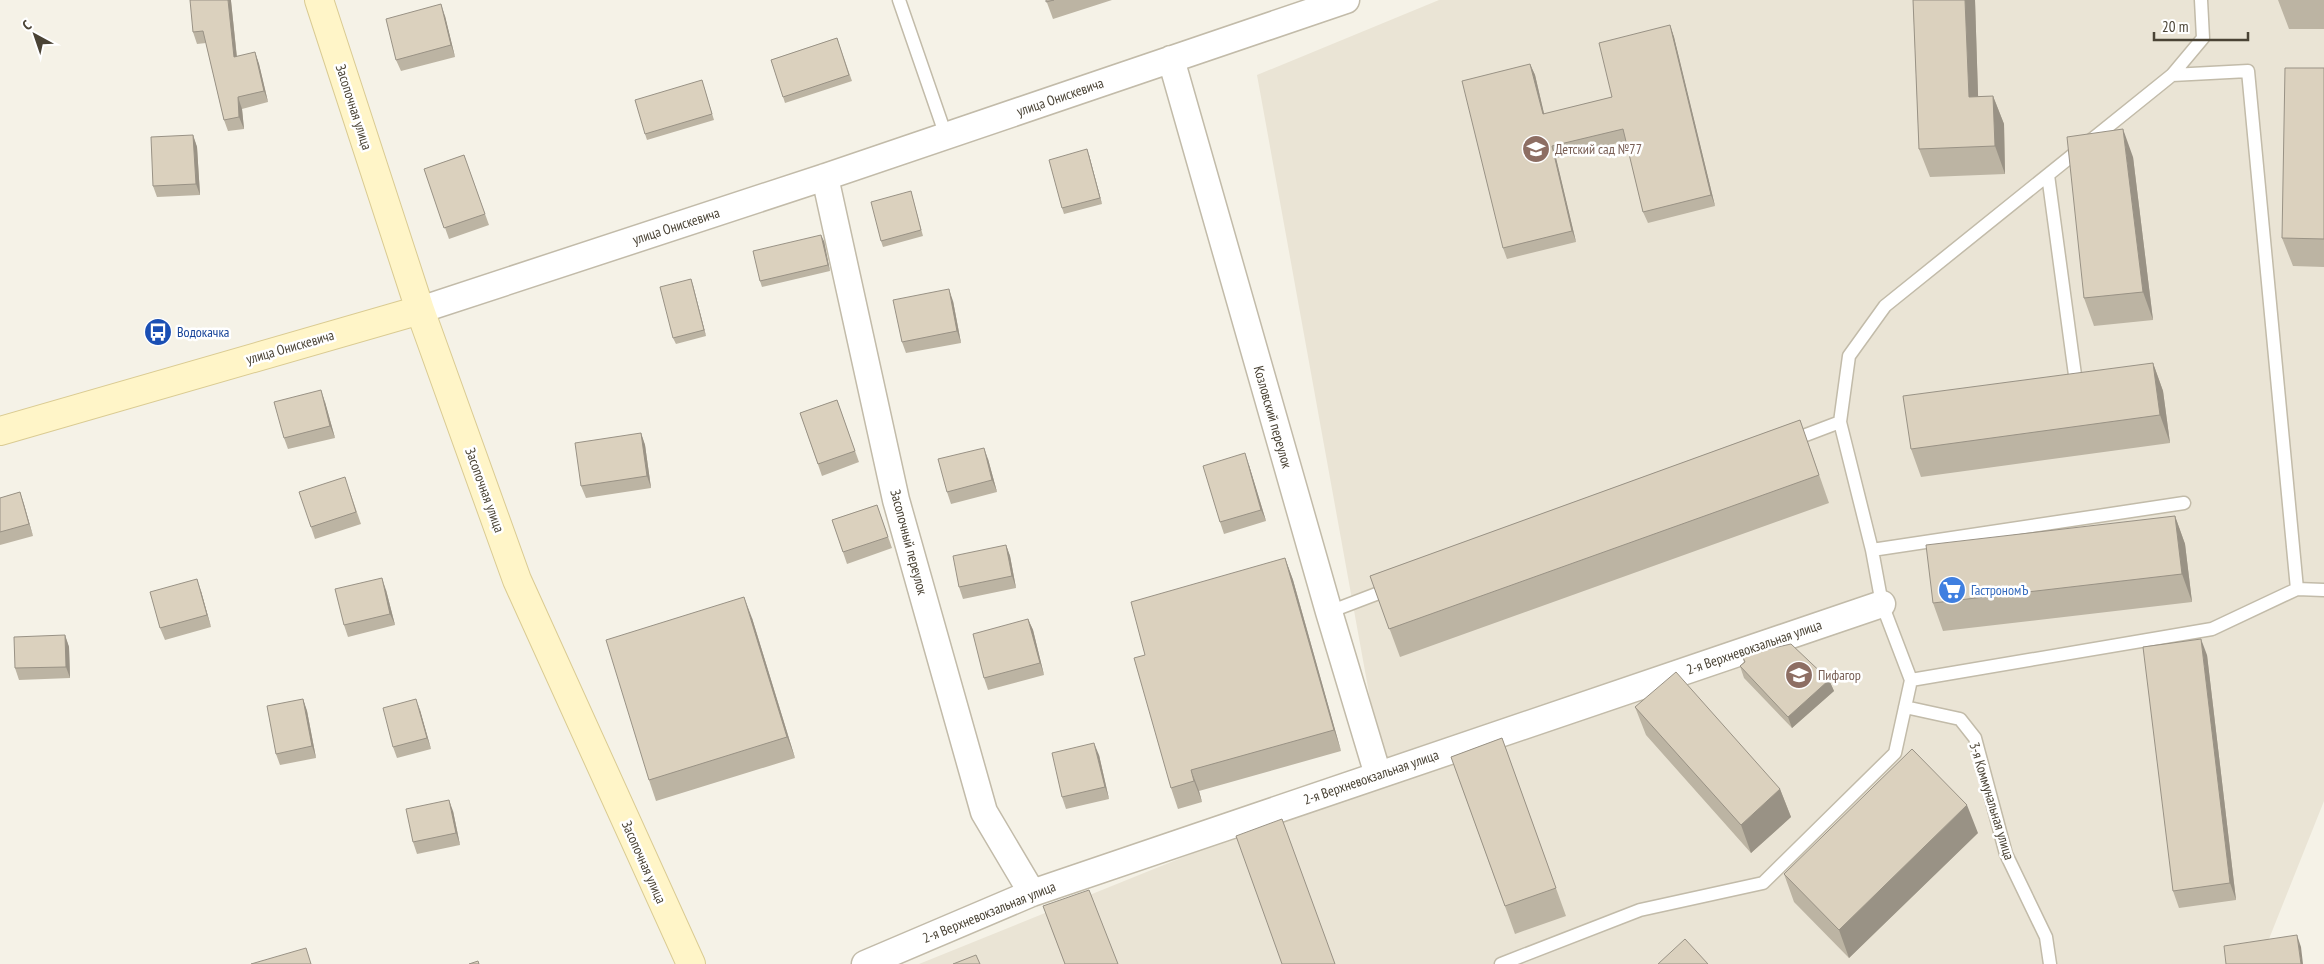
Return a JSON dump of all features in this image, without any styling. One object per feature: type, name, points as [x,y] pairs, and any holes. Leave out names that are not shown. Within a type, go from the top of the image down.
[{"type":"street","name":"Засопочная улица","points":[[319,0],[420,310],[517,580],[691,964]]},
{"type":"street","name":"улица Онискевича","points":[[0,430],[420,310],[825,177],[1346,0]]},
{"type":"street","name":"Козловский переулок","points":[[1171,59],[1329,612],[1378,775]]},
{"type":"street","name":"Засопочный переулок","points":[[825,177],[896,500],[984,812],[1032,893]]},
{"type":"street","name":"2-я Верхневокзальная улица","points":[[865,964],[1032,893],[1882,604]]},
{"type":"lane","points":[[899,0],[946,136]]},
{"type":"lane","points":[[1501,964],[1640,910],[1764,883],[1895,753],[1911,680],[1882,604],[1872,550],[1840,422],[1849,356],[1885,306],[2172,75],[2203,38],[2201,0]]},
{"type":"lane","points":[[2172,75],[2248,71],[2298,589]]},
{"type":"lane","points":[[2048,175],[2075,375]]},
{"type":"lane","points":[[1775,446],[1840,422]]},
{"type":"lane","points":[[1872,550],[2184,503]]},
{"type":"lane","points":[[1329,612],[1403,584]]},
{"type":"lane","points":[[1911,680],[2212,629],[2298,589],[2324,590]]},
{"type":"lane","name":"3-я Коммунальная улица","points":[[1905,707],[1960,719],[1975,738],[2006,854],[2046,937],[2050,964]]},
{"type":"shaded area","points":[[1439,0],[2324,0],[2324,801],[2259,964],[919,964],[1384,776],[1257,75]]},
{"type":"building","points":[[190,0],[228,0],[234,57],[255,52],[264,91],[238,97],[239,117],[224,120],[203,31],[193,32]]},
{"type":"building","points":[[1913,0],[1965,0],[1969,97],[1993,96],[1995,146],[1919,149]]},
{"type":"building","points":[[441,4],[451,45],[396,60],[386,19]]},
{"type":"building","name":"Детский сад №77","points":[[1670,25],[1711,195],[1643,212],[1623,129],[1552,146],[1572,231],[1503,248],[1462,81],[1530,64],[1543,114],[1612,97],[1599,43]]},
{"type":"building","points":[[837,38],[849,75],[783,97],[771,60]]},
{"type":"building","points":[[2285,68],[2324,68],[2324,239],[2282,238]]},
{"type":"building","points":[[702,80],[712,114],[645,134],[635,100]]},
{"type":"building","points":[[2123,129],[2143,292],[2084,298],[2067,137]]},
{"type":"building","points":[[193,135],[196,184],[153,186],[151,137]]},
{"type":"building","points":[[1087,149],[1100,198],[1062,208],[1049,160]]},
{"type":"building","points":[[464,155],[485,214],[444,228],[424,169]]},
{"type":"building","points":[[911,191],[921,230],[881,241],[871,202]]},
{"type":"building","points":[[821,235],[828,265],[760,281],[753,251]]},
{"type":"building","points":[[691,279],[704,330],[673,338],[660,287]]},
{"type":"building","points":[[949,289],[957,331],[902,342],[893,300]]},
{"type":"building","points":[[2153,363],[2160,415],[1911,449],[1903,396]]},
{"type":"building","points":[[321,390],[330,426],[284,438],[274,402]]},
{"type":"building","points":[[837,400],[855,451],[818,464],[800,413]]},
{"type":"building","points":[[1800,420],[1819,475],[1389,629],[1370,576]]},
{"type":"building","points":[[641,433],[647,476],[581,486],[575,443]]},
{"type":"building","points":[[984,448],[992,480],[947,492],[938,459]]},
{"type":"building","points":[[1245,453],[1261,510],[1220,522],[1203,466]]},
{"type":"building","points":[[345,477],[356,512],[311,527],[299,492]]},
{"type":"building","points":[[20,492],[29,524],[0,532],[0,498]]},
{"type":"building","points":[[877,505],[888,537],[843,552],[832,520]]},
{"type":"building","points":[[2175,516],[2182,574],[1933,603],[1926,545]]},
{"type":"building","points":[[1006,545],[1012,576],[959,587],[953,556]]},
{"type":"building","points":[[1285,558],[1334,730],[1191,770],[1194,781],[1171,788],[1134,658],[1145,655],[1131,602]]},
{"type":"building","points":[[382,578],[390,614],[344,625],[335,589]]},
{"type":"building","points":[[197,579],[207,615],[160,628],[150,592]]},
{"type":"building","points":[[744,597],[787,737],[649,780],[606,640]]},
{"type":"building","points":[[1028,619],[1040,663],[984,678],[973,634]]},
{"type":"building","points":[[65,635],[66,667],[15,668],[14,637]]},
{"type":"building","points":[[2201,639],[2230,883],[2173,891],[2143,647]]},
{"type":"building","points":[[1791,644],[1829,680],[1788,717],[1740,666],[1745,662],[1742,655]]},
{"type":"building","points":[[1676,672],[1780,789],[1741,825],[1635,707]]},
{"type":"building","points":[[303,699],[312,746],[276,754],[267,706]]},
{"type":"building","points":[[416,699],[427,738],[393,747],[383,708]]},
{"type":"building","points":[[1502,738],[1556,888],[1505,906],[1451,757]]},
{"type":"building","points":[[1094,743],[1105,787],[1062,797],[1052,753]]},
{"type":"building","points":[[1912,749],[1967,805],[1839,930],[1784,874]]},
{"type":"building","points":[[449,800],[456,833],[413,842],[406,809]]},
{"type":"building","points":[[1282,819],[1335,964],[1282,964],[1236,836]]},
{"type":"building","points":[[1089,890],[1118,964],[1065,964],[1043,906]]},
{"type":"building","points":[[2297,935],[2301,964],[2226,964],[2224,946]]},
{"type":"building","points":[[1685,939],[1708,964],[1658,964]]},
{"type":"building","points":[[306,948],[311,964],[251,964]]},
{"type":"building","points":[[976,955],[980,964],[953,964]]},
{"type":"place","name":"Детский сад №77","points":[[1536,149]]},
{"type":"place","name":"Водокачка","points":[[158,332]]},
{"type":"place","name":"ГастрономЪ","points":[[1952,590]]},
{"type":"place","name":"Пифагор","points":[[1799,675]]}]
